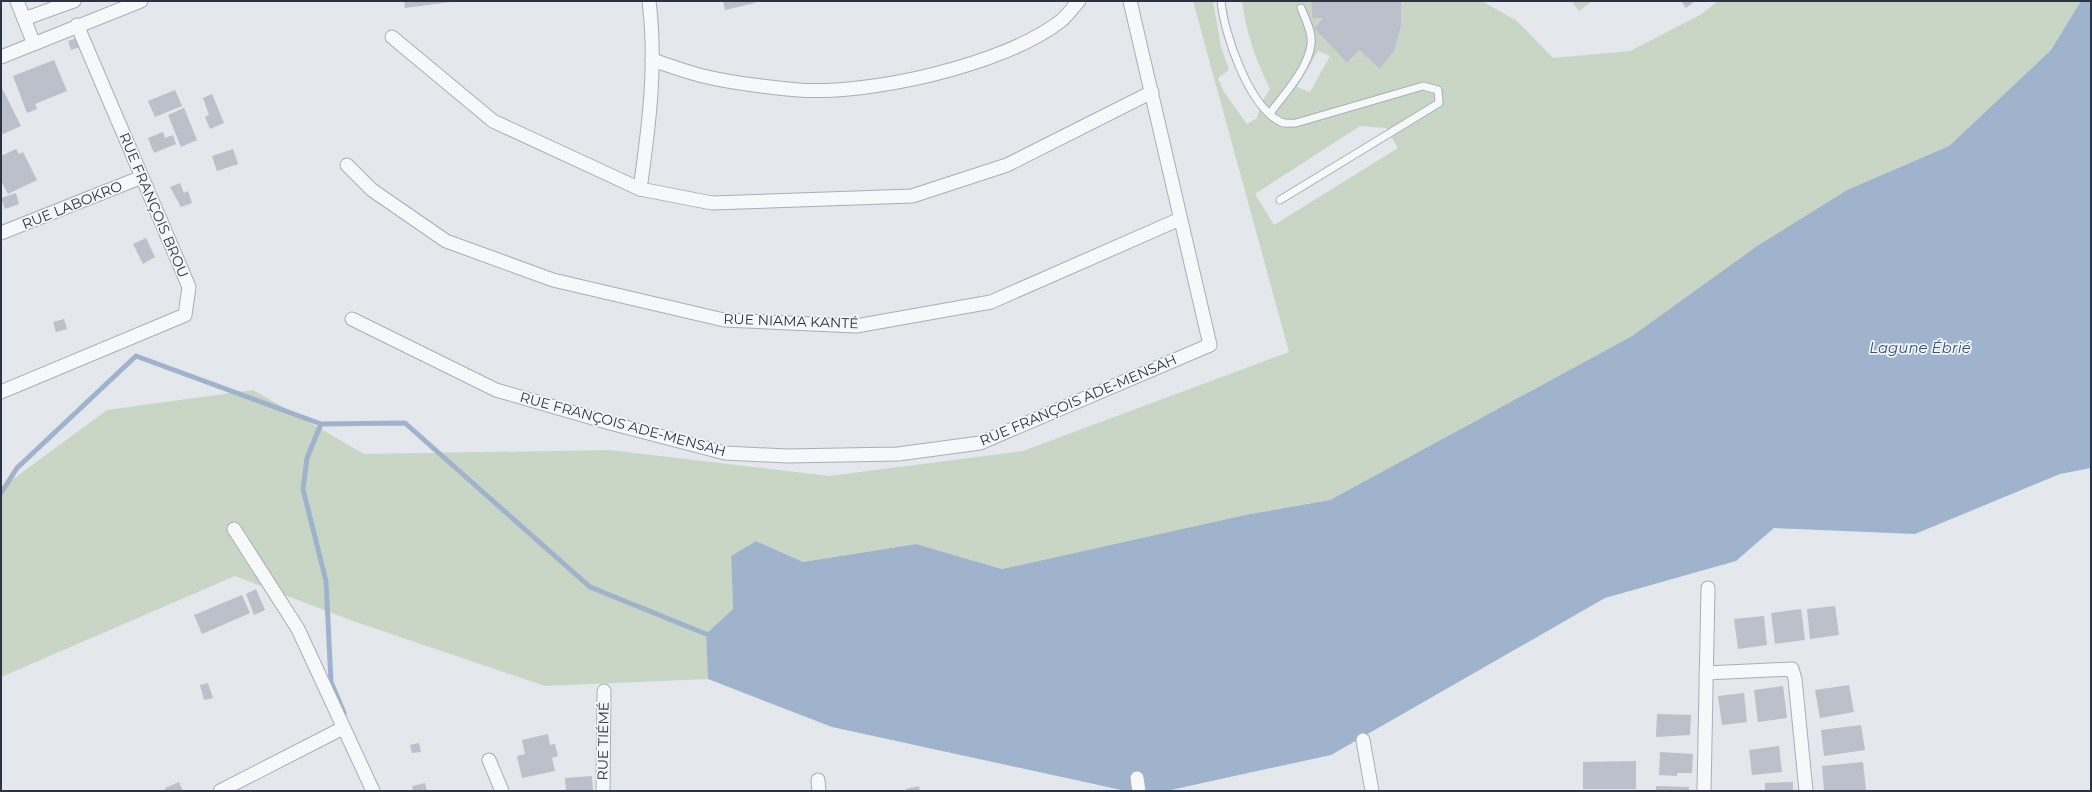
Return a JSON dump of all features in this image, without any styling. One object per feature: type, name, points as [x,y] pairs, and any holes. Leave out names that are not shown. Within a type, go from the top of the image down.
[{"type":"street","points":[[17,1],[34,44]]},
{"type":"street","points":[[24,19],[74,1]]},
{"type":"street","points":[[1,57],[141,1]]},
{"type":"street","points":[[640,189],[651,112],[652,23],[649,1]]},
{"type":"street","points":[[652,60],[700,75],[798,90],[836,90],[886,84],[948,71],[1007,52],[1059,23],[1079,1]]},
{"type":"street","name":"RUE FRANÇOIS ADE-MENSAH","points":[[352,319],[496,390],[610,424],[725,453],[787,456],[898,454],[980,443],[1210,345],[1130,1]]},
{"type":"street","name":"RUE FRANÇOIS BROU","points":[[1,392],[185,315],[189,287],[78,25]]},
{"type":"street","points":[[392,37],[493,121],[640,189],[712,203],[912,196],[1007,165],[1152,92]]},
{"type":"street","name":"RUE NIAMA KANTÉ","points":[[347,165],[372,190],[446,240],[553,280],[724,320],[856,326],[991,302],[1180,219]]},
{"type":"street","name":"RUE LABOKRO","points":[[1,233],[142,177]]},
{"type":"street","points":[[234,529],[298,629],[373,791]]},
{"type":"street","points":[[1704,791],[1708,588]]},
{"type":"street","points":[[1706,673],[1792,669],[1795,679],[1806,791]]},
{"type":"street","name":"RUE TIÉMÉ","points":[[603,791],[604,692]]},
{"type":"street","points":[[220,791],[343,728]]},
{"type":"street","points":[[1364,740],[1372,791]]},
{"type":"street","points":[[489,760],[502,791]]},
{"type":"lane","points":[[1221,1],[1226,32],[1236,59],[1248,84],[1270,113],[1282,122],[1296,123],[1423,86],[1438,90],[1439,103],[1280,200]]},
{"type":"lane","points":[[1270,113],[1288,90],[1307,59],[1312,43],[1301,8]]},
{"type":"green space","points":[[1193,1],[1213,1],[1221,47],[1229,70],[1218,78],[1224,92],[1247,124],[1257,118],[1261,103],[1270,89],[1252,46],[1246,25],[1242,1],[1311,1],[1312,18],[1323,18],[1314,28],[1347,63],[1359,50],[1380,69],[1394,51],[1401,27],[1401,1],[1482,1],[1517,21],[1553,58],[1630,51],[1700,15],[1718,1],[2081,1],[2051,50],[1949,146],[1847,190],[1757,246],[1632,336],[1330,500],[1245,515],[1002,569],[916,544],[803,562],[756,541],[731,556],[733,609],[706,634],[708,679],[545,686],[353,621],[235,576],[1,677],[1,488],[107,410],[253,390],[364,454],[609,450],[829,476],[1023,451],[1289,352]],"holes":[[[1318,51],[1330,56],[1310,92],[1297,87]],[[1360,126],[1386,128],[1398,148],[1274,225],[1255,194]]]},
{"type":"green space","points":[[1571,1],[1592,1],[1579,11]]},
{"type":"water","name":"Lagune Ébrié","points":[[2081,1],[2091,1],[2091,468],[2060,474],[1915,534],[1774,528],[1736,561],[1605,598],[1331,755],[1166,791],[1126,791],[832,727],[708,679],[706,634],[733,609],[731,556],[756,541],[803,562],[916,544],[1002,569],[1245,515],[1330,500],[1632,336],[1757,246],[1847,190],[1949,146],[2051,50]]},
{"type":"building","points":[[404,1],[450,1],[450,2],[405,8]]},
{"type":"building","points":[[723,1],[755,1],[755,3],[725,10]]},
{"type":"building","points":[[1311,1],[1401,1],[1401,27],[1394,51],[1380,69],[1359,50],[1347,63],[1314,28],[1323,18],[1312,18]]},
{"type":"building","points":[[1681,1],[1695,1],[1686,8]]},
{"type":"building","points":[[77,38],[80,47],[71,50],[68,41]]},
{"type":"building","points":[[54,60],[67,91],[35,104],[37,109],[27,113],[13,76]]},
{"type":"building","points":[[1,86],[21,126],[1,135]]},
{"type":"building","points":[[175,90],[182,106],[155,117],[148,101]]},
{"type":"building","points":[[212,94],[224,123],[210,129],[205,117],[209,115],[203,98]]},
{"type":"building","points":[[184,108],[197,140],[181,147],[168,115]]},
{"type":"building","points":[[163,132],[165,138],[173,135],[176,144],[154,153],[148,138]]},
{"type":"building","points":[[16,149],[19,154],[23,152],[37,180],[8,194],[1,181],[1,156]]},
{"type":"building","points":[[233,149],[238,164],[217,171],[212,156]]},
{"type":"building","points":[[180,183],[184,193],[188,191],[192,203],[181,207],[170,187]]},
{"type":"building","points":[[16,193],[19,204],[5,209],[1,198]]},
{"type":"building","points":[[146,238],[155,257],[143,264],[133,244]]},
{"type":"building","points":[[64,319],[67,329],[56,332],[53,322]]},
{"type":"building","points":[[256,589],[265,610],[254,615],[246,594]]},
{"type":"building","points":[[242,595],[250,613],[202,634],[194,615]]},
{"type":"building","points":[[1835,606],[1839,635],[1810,639],[1807,609]]},
{"type":"building","points":[[1801,609],[1805,640],[1775,644],[1771,613]]},
{"type":"building","points":[[1764,616],[1767,645],[1738,649],[1734,619]]},
{"type":"building","points":[[208,683],[213,698],[204,700],[200,685]]},
{"type":"building","points":[[1849,685],[1854,712],[1820,718],[1815,690]]},
{"type":"building","points":[[1783,686],[1787,718],[1758,722],[1754,690]]},
{"type":"building","points":[[1744,693],[1747,722],[1722,725],[1718,696]]},
{"type":"building","points":[[1657,714],[1691,715],[1690,735],[1656,737]]},
{"type":"building","points":[[1861,725],[1865,750],[1824,756],[1821,730]]},
{"type":"building","points":[[548,734],[550,745],[555,744],[558,756],[552,758],[555,771],[522,778],[517,756],[525,754],[522,740]]},
{"type":"building","points":[[419,743],[421,752],[412,753],[410,745]]},
{"type":"building","points":[[1779,746],[1782,772],[1752,775],[1749,750]]},
{"type":"building","points":[[1660,752],[1693,754],[1692,773],[1677,773],[1677,776],[1659,775]]},
{"type":"building","points":[[1636,761],[1636,789],[1583,789],[1583,762]]},
{"type":"building","points":[[1863,762],[1866,790],[1824,791],[1822,766]]},
{"type":"building","points":[[592,776],[593,791],[566,791],[565,778]]},
{"type":"building","points":[[179,782],[183,791],[166,791],[165,788]]},
{"type":"building","points":[[1793,782],[1793,791],[1765,791],[1765,783]]},
{"type":"building","points":[[425,783],[427,791],[413,791],[412,786]]},
{"type":"building","points":[[919,786],[920,791],[907,791],[906,789]]},
{"type":"building","points":[[1656,786],[1689,787],[1689,791],[1656,791]]},
{"type":"waterway","points":[[1,493],[17,468],[136,356],[321,424],[405,423],[590,587],[706,634],[713,635]]},
{"type":"waterway","points":[[321,424],[307,458],[303,489],[326,581],[331,682],[344,713]]}]
